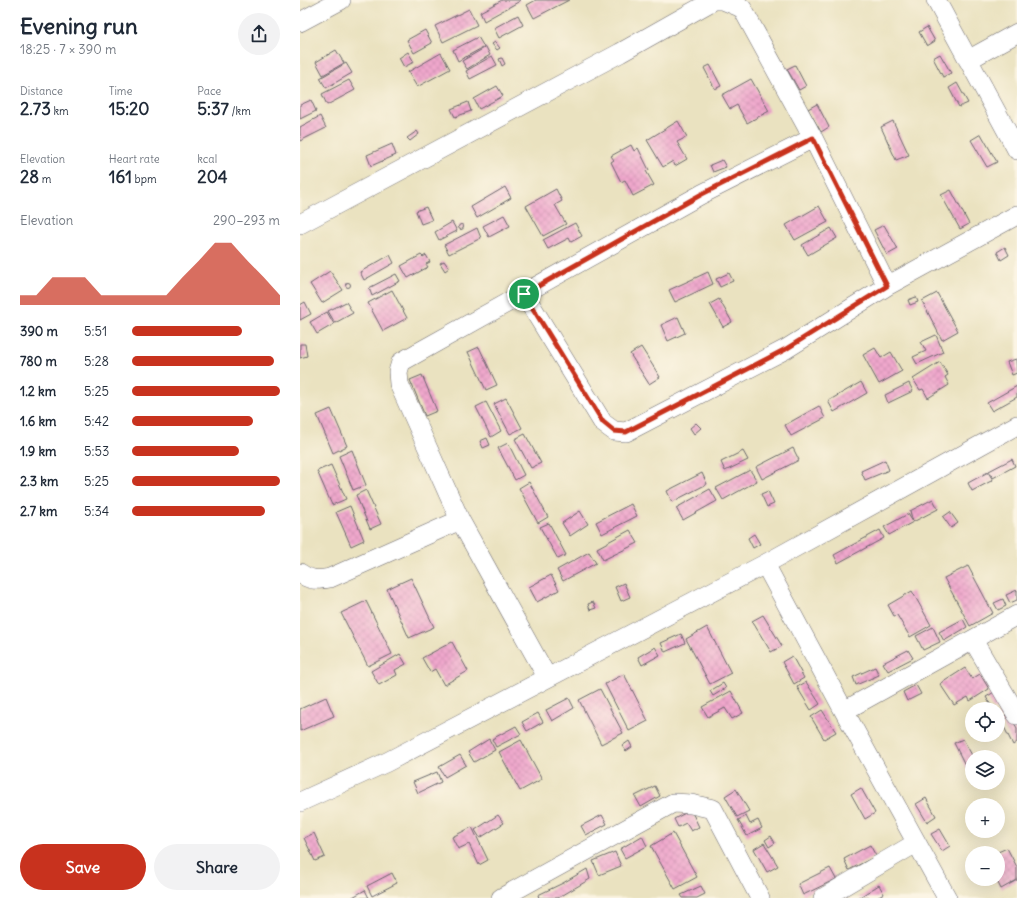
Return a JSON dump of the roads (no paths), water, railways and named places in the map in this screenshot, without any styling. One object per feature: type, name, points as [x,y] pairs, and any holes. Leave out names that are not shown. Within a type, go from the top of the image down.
[{"type":"street","points":[[300,224],[620,53],[715,0],[723,0],[742,8],[813,138],[887,286]]},
{"type":"street","points":[[936,0],[1017,150]]},
{"type":"street","points":[[300,22],[339,1]]},
{"type":"street","points":[[968,60],[1017,33]]},
{"type":"street","points":[[547,677],[460,520],[399,384],[398,372],[401,362],[702,194],[813,138]]},
{"type":"street","points":[[524,294],[603,422],[614,431],[626,432],[786,349],[887,286],[1017,215]]},
{"type":"street","points":[[300,802],[387,762],[765,564],[1017,425]]},
{"type":"street","points":[[300,573],[306,577],[317,580],[330,578],[460,520]]},
{"type":"street","points":[[765,564],[947,898]]},
{"type":"street","points":[[844,711],[1017,615]]},
{"type":"street","points":[[973,640],[1017,715]]},
{"type":"street","points":[[501,898],[673,803],[691,804],[713,809],[760,898]]},
{"type":"street","points":[[823,898],[916,843]]}]
